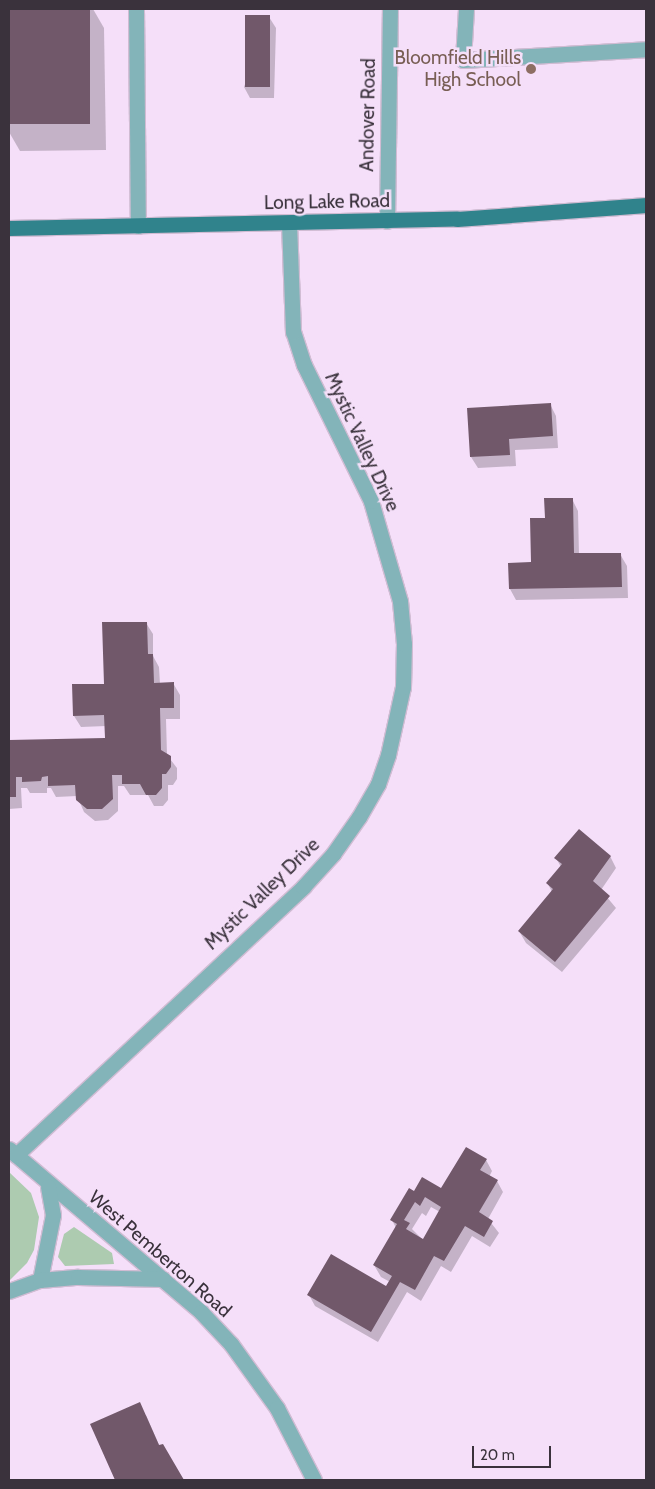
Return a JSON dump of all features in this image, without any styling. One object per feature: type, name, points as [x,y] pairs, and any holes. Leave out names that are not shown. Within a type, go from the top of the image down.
[{"type":"main road","name":"Long Lake Road","points":[[9,228],[387,221],[519,216],[646,205]]},
{"type":"street","points":[[136,9],[138,226]]},
{"type":"street","name":"Andover Road","points":[[387,221],[390,9]]},
{"type":"street","points":[[466,9],[463,60],[646,49]]},
{"type":"street","name":"Mystic Valley Drive","points":[[12,1152],[303,887],[332,854],[359,817],[378,784],[388,755],[403,687],[404,644],[400,601],[371,502],[304,365],[293,332],[289,223]]},
{"type":"street","name":"West Pemberton Road","points":[[12,1152],[48,1186],[201,1312],[255,1374],[298,1443],[314,1480]]},
{"type":"street","points":[[40,1280],[53,1215],[48,1186]]},
{"type":"street","points":[[9,1291],[40,1280],[106,1276],[163,1279]]},
{"type":"green space","points":[[9,1172],[31,1193],[39,1217],[34,1250],[27,1263],[9,1281]]},
{"type":"green space","points":[[74,1227],[112,1253],[114,1264],[65,1266],[58,1257],[64,1234]]},
{"type":"building","points":[[9,9],[90,9],[90,124],[9,124]]},
{"type":"building","points":[[245,15],[270,15],[270,87],[245,87]]},
{"type":"building","points":[[551,403],[553,436],[509,439],[510,455],[470,457],[467,408]]},
{"type":"building","points":[[544,498],[573,498],[574,553],[621,553],[622,587],[509,589],[508,563],[531,562],[530,518],[545,518]]},
{"type":"building","points":[[102,622],[147,622],[148,654],[153,654],[154,683],[174,682],[174,708],[160,708],[161,750],[171,756],[171,767],[166,774],[162,774],[162,788],[156,795],[146,795],[140,784],[122,784],[122,775],[112,775],[113,799],[102,809],[87,809],[76,800],[75,785],[48,786],[48,776],[42,777],[41,781],[22,782],[22,777],[16,777],[16,797],[9,797],[9,740],[105,738],[104,715],[73,716],[72,684],[104,684]]},
{"type":"building","points":[[579,829],[611,856],[593,881],[610,896],[555,962],[518,931],[553,889],[546,883],[562,864],[554,858]]},
{"type":"building","points":[[466,1147],[487,1159],[480,1170],[498,1180],[479,1212],[493,1221],[484,1237],[465,1226],[444,1261],[434,1256],[415,1290],[400,1282],[371,1332],[307,1295],[331,1254],[386,1286],[392,1276],[373,1265],[397,1224],[390,1220],[409,1188],[414,1191],[422,1177],[441,1188]],"holes":[[[425,1197],[441,1207],[423,1239],[406,1229],[410,1223],[404,1220],[415,1202],[420,1206]]]},
{"type":"building","points":[[140,1402],[159,1445],[163,1444],[184,1480],[115,1480],[90,1424]]},
{"type":"place","name":"Bloomfield Hills High School","points":[[531,69]]}]
